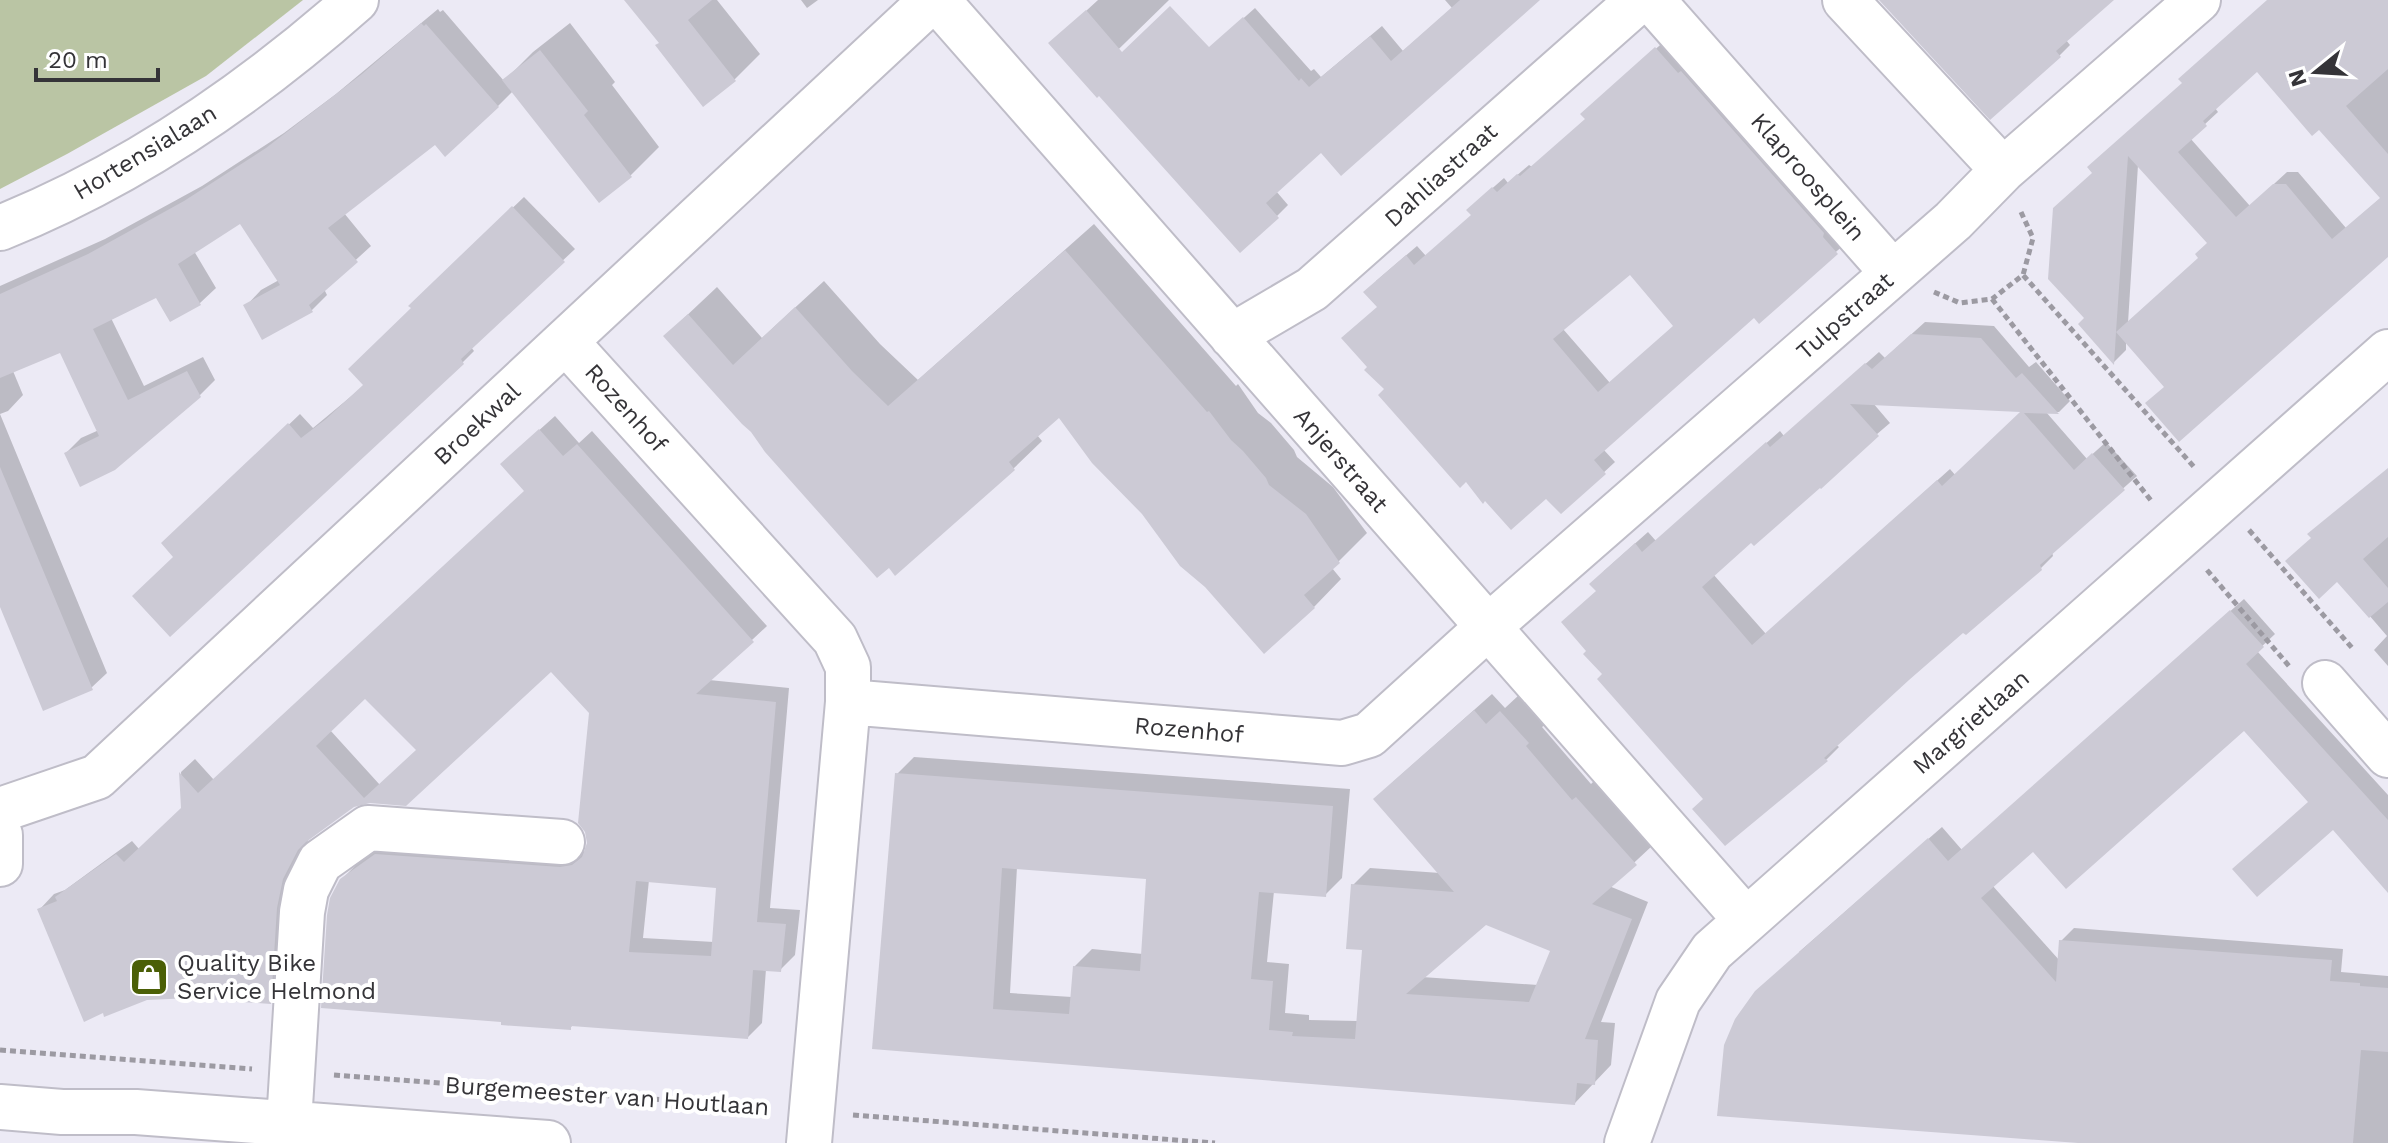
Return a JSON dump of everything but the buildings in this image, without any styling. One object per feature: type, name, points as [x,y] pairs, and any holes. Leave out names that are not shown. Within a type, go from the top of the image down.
[{"type":"street","name":"Hortensialaan","points":[[0,228],[53,207],[175,140],[302,48],[356,0]]},
{"type":"street","name":"Anjerstraat","points":[[934,0],[1746,920]]},
{"type":"street","name":"Broekwal","points":[[0,840],[97,777],[934,0]]},
{"type":"street","name":"Dahliastraat","points":[[1232,336],[1312,289],[1639,0]]},
{"type":"street","name":"Klaproosplein","points":[[1652,0],[1893,273]]},
{"type":"street","points":[[1845,0],[2003,170]]},
{"type":"street","name":"Tulpstraat","points":[[1488,627],[1953,221],[2003,170],[2198,0]]},
{"type":"street","name":"Rozenhof","points":[[566,342],[835,639],[848,667],[848,702],[810,1127]]},
{"type":"street","name":"Margrietlaan","points":[[1627,1143],[1678,1001],[1712,951],[2388,352]]},
{"type":"street","name":"Rozenhof","points":[[848,702],[1342,743],[1369,735],[1488,627]]},
{"type":"street","points":[[2325,683],[2388,755]]},
{"type":"street","points":[[289,1123],[302,912],[306,890],[320,862],[368,828],[562,842]]},
{"type":"street","points":[[0,1107],[62,1112],[136,1112],[548,1143]]},
{"type":"path","points":[[1893,273],[1960,303],[1992,299],[2023,275],[2033,238],[2003,170]]},
{"type":"path","points":[[2023,275],[2359,655],[2325,683]]},
{"type":"path","name":"Burgemeester van Houtlaan","points":[[0,1050],[292,1072],[810,1127],[1215,1143]]},
{"type":"green space","points":[[0,0],[303,0],[206,76],[0,189]]},
{"type":"place","name":"Quality Bike Service Helmond","points":[[149,977]]}]
